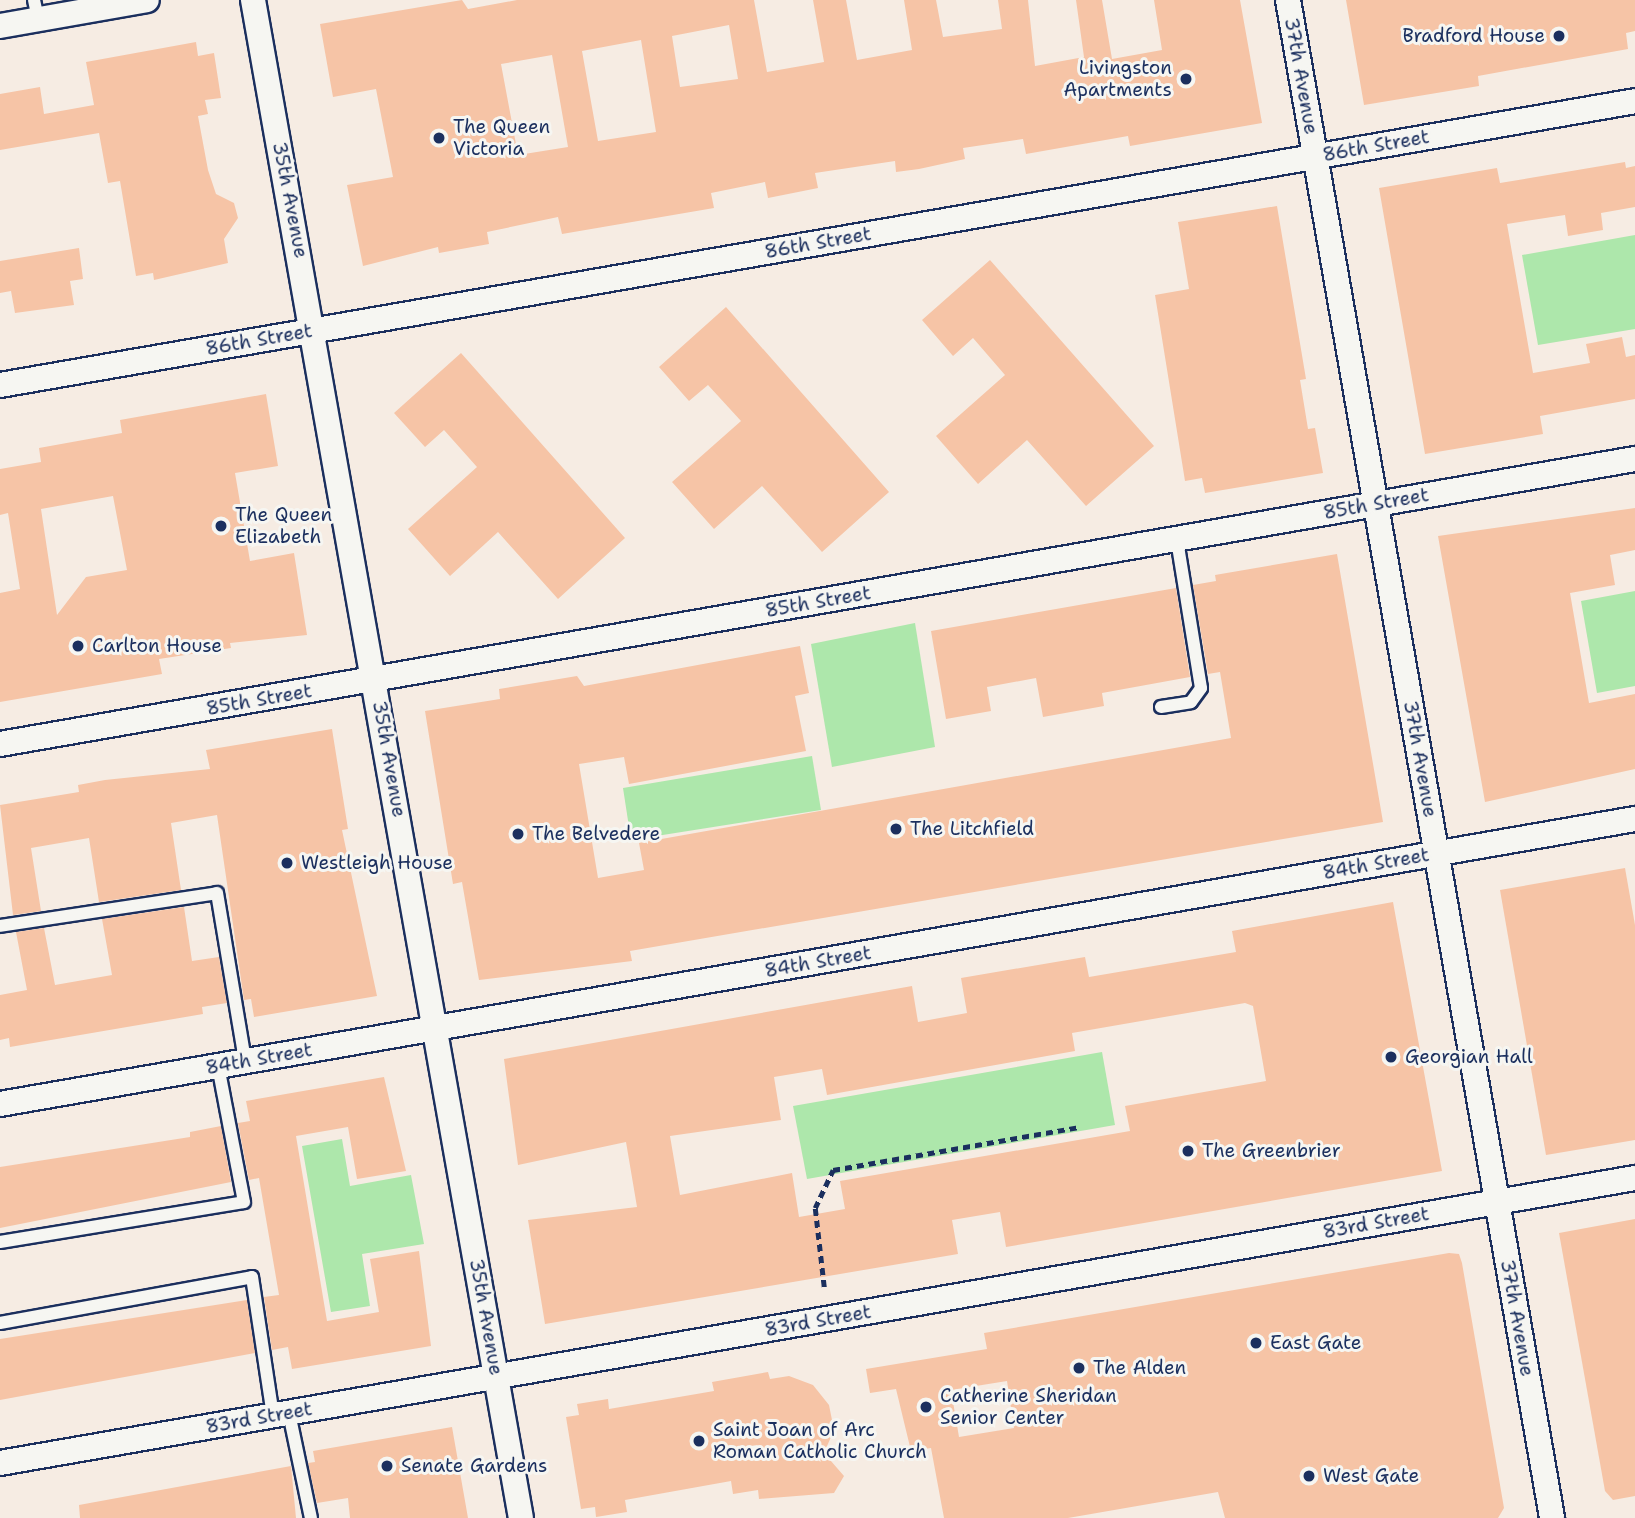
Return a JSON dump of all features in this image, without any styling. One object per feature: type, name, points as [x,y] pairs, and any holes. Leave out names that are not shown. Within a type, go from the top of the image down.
[{"type":"street","points":[[0,26],[36,10],[148,0]]},
{"type":"street","name":"35th Avenue","points":[[253,0],[314,331],[521,1518]]},
{"type":"street","name":"37th Avenue","points":[[1288,0],[1552,1518]]},
{"type":"street","name":"86th Street","points":[[0,385],[1635,101]]},
{"type":"street","name":"85th Street","points":[[0,744],[1635,459]]},
{"type":"street","name":"84th Street","points":[[0,1104],[1635,819]]},
{"type":"street","name":"83rd Street","points":[[0,1463],[1635,1178]]},
{"type":"lane","points":[[1161,707],[1191,702],[1201,688],[1177,539]]},
{"type":"lane","points":[[0,926],[217,893],[245,1062]]},
{"type":"lane","points":[[0,1242],[244,1202],[219,1066]]},
{"type":"lane","points":[[0,1324],[252,1277],[281,1414],[311,1518]]},
{"type":"path","points":[[824,1287],[815,1208],[833,1170],[1080,1127]]},
{"type":"green space","points":[[1635,235],[1635,329],[1538,345],[1522,255]]},
{"type":"green space","points":[[1635,591],[1635,686],[1597,693],[1581,601]]},
{"type":"green space","points":[[915,623],[935,747],[832,767],[811,644]]},
{"type":"green space","points":[[812,756],[821,810],[631,840],[623,788]]},
{"type":"green space","points":[[1102,1052],[1115,1125],[807,1179],[793,1106]]},
{"type":"green space","points":[[342,1139],[350,1186],[411,1175],[424,1244],[362,1254],[370,1306],[331,1312],[302,1146]]},
{"type":"building","points":[[462,0],[468,9],[517,0],[754,0],[767,72],[824,62],[813,0],[846,0],[857,60],[912,50],[904,0],[936,0],[943,37],[1002,29],[998,0],[1028,0],[1035,66],[1084,57],[1076,0],[1102,0],[1112,59],[1162,50],[1154,0],[1240,0],[1262,123],[1130,146],[1128,136],[1026,154],[1023,139],[963,148],[965,159],[919,169],[896,172],[895,161],[815,173],[818,188],[768,198],[765,182],[711,193],[714,208],[562,234],[558,217],[487,232],[489,244],[439,253],[438,247],[363,266],[347,185],[393,177],[376,89],[333,97],[320,24]],"holes":[[[729,25],[738,79],[680,87],[672,36]],[[641,40],[656,132],[598,141],[582,51]],[[552,55],[568,147],[518,155],[501,64]]]},
{"type":"building","points":[[1346,0],[1635,0],[1635,31],[1626,33],[1628,49],[1478,76],[1479,86],[1364,105]]},
{"type":"building","points":[[196,42],[198,56],[214,53],[221,98],[205,100],[208,114],[198,116],[208,170],[216,194],[234,203],[238,218],[224,239],[228,263],[154,280],[153,273],[136,276],[120,181],[108,183],[99,133],[0,150],[0,94],[40,87],[44,114],[94,105],[86,62]]},
{"type":"building","points":[[1625,162],[1626,168],[1635,166],[1635,207],[1601,213],[1603,230],[1568,236],[1565,215],[1507,224],[1533,373],[1590,363],[1586,344],[1622,337],[1626,357],[1635,355],[1635,399],[1540,416],[1543,434],[1425,454],[1379,188],[1497,168],[1500,183]]},
{"type":"building","points":[[1277,206],[1306,379],[1300,380],[1308,429],[1315,428],[1323,473],[1205,493],[1202,478],[1185,481],[1155,295],[1189,289],[1178,222]]},
{"type":"building","points":[[79,248],[83,279],[70,281],[74,305],[15,313],[11,291],[0,293],[0,261]]},
{"type":"building","points":[[990,260],[1154,446],[1086,506],[1027,440],[978,484],[936,436],[1005,375],[973,338],[953,356],[922,320]]},
{"type":"building","points":[[726,307],[889,492],[822,552],[762,486],[714,529],[672,482],[741,421],[708,385],[689,401],[659,367]]},
{"type":"building","points":[[461,353],[625,538],[558,599],[498,532],[450,576],[408,529],[477,467],[444,430],[425,447],[394,413]]},
{"type":"building","points":[[266,394],[278,466],[235,473],[250,561],[294,553],[307,635],[230,643],[231,648],[159,659],[162,674],[0,702],[0,593],[20,589],[8,513],[0,515],[0,469],[41,462],[39,448],[122,433],[120,420]],"holes":[[[113,496],[127,570],[86,577],[57,615],[41,509]]]},
{"type":"building","points":[[1635,508],[1635,550],[1610,555],[1615,585],[1570,593],[1589,703],[1635,694],[1635,769],[1485,802],[1438,536]]},
{"type":"building","points":[[1337,554],[1383,822],[630,951],[632,961],[479,980],[462,882],[453,884],[425,711],[500,699],[499,689],[577,676],[584,686],[800,646],[809,693],[795,696],[806,751],[629,784],[624,757],[579,764],[598,878],[644,870],[639,843],[1231,738],[1220,672],[1208,674],[1193,585],[1216,581],[1215,575]]},
{"type":"building","points":[[1176,588],[1190,677],[1102,693],[1104,706],[1043,717],[1036,678],[987,687],[991,711],[946,719],[931,631]]},
{"type":"building","name":"Westleigh House","points":[[332,729],[348,829],[342,830],[377,996],[254,1017],[251,999],[244,1000],[217,815],[171,823],[181,890],[99,902],[89,838],[31,848],[41,911],[13,915],[0,805],[79,792],[78,785],[105,780],[210,769],[206,750]]},
{"type":"building","points":[[1625,868],[1635,925],[1635,1140],[1546,1155],[1500,890]]},
{"type":"building","points":[[1393,902],[1442,1171],[1006,1247],[1000,1212],[952,1220],[958,1254],[545,1324],[528,1220],[637,1207],[626,1142],[518,1165],[504,1059],[912,986],[918,1022],[967,1013],[961,978],[1085,957],[1089,977],[1236,952],[1232,931]],"holes":[[[1245,1003],[1253,1006],[1266,1081],[1125,1106],[1130,1131],[840,1181],[845,1209],[799,1217],[792,1173],[680,1195],[670,1136],[781,1120],[774,1077],[822,1069],[827,1095],[1075,1051],[1072,1033]]]},
{"type":"building","points":[[184,907],[192,961],[219,957],[227,1003],[202,1007],[203,1014],[10,1047],[9,1038],[0,1040],[0,995],[27,990],[16,932],[44,928],[55,985],[112,975],[102,919]]},
{"type":"building","points":[[384,1077],[406,1171],[357,1179],[348,1127],[296,1136],[327,1321],[379,1312],[370,1259],[419,1251],[431,1346],[292,1369],[288,1347],[272,1350],[264,1297],[279,1295],[259,1178],[249,1180],[238,1123],[250,1121],[246,1101]]},
{"type":"building","points":[[221,1126],[231,1182],[0,1228],[0,1167],[190,1137],[190,1132]]},
{"type":"building","points":[[1635,1219],[1635,1496],[1613,1500],[1605,1491],[1559,1233]]},
{"type":"building","points":[[1449,1253],[1459,1254],[1504,1508],[1498,1518],[1225,1518],[1218,1492],[1068,1518],[944,1518],[931,1448],[911,1451],[896,1389],[870,1393],[866,1369],[987,1349],[984,1333]],"holes":[[[1007,1381],[1014,1428],[959,1437],[951,1390]]]},
{"type":"building","points":[[247,1300],[255,1353],[0,1400],[0,1339]]},
{"type":"building","name":"Saint Joan of Arc Roman Catholic Church","points":[[768,1372],[770,1379],[789,1376],[813,1385],[829,1405],[834,1430],[824,1453],[844,1476],[834,1493],[759,1499],[758,1490],[733,1494],[731,1481],[625,1500],[627,1512],[596,1517],[595,1507],[581,1509],[566,1417],[579,1415],[577,1404],[608,1399],[609,1409],[714,1391],[712,1382]]},
{"type":"building","name":"Senate Gardens","points":[[452,1427],[468,1518],[350,1518],[348,1498],[317,1503],[308,1463],[315,1462],[313,1451]]},
{"type":"building","points":[[291,1466],[296,1518],[80,1518],[79,1505]]},
{"type":"place","name":"Bradford House","points":[[1559,36]]},
{"type":"place","name":"Livingston Apartments","points":[[1186,79]]},
{"type":"place","name":"The Queen Victoria","points":[[439,138]]},
{"type":"place","name":"The Queen Elizabeth","points":[[221,526]]},
{"type":"place","name":"Carlton House","points":[[78,646]]},
{"type":"place","name":"The Litchfield","points":[[896,829]]},
{"type":"place","name":"The Belvedere","points":[[518,834]]},
{"type":"place","name":"Westleigh House","points":[[287,863]]},
{"type":"place","name":"Georgian Hall","points":[[1391,1057]]},
{"type":"place","name":"The Greenbrier","points":[[1188,1151]]},
{"type":"place","name":"East Gate","points":[[1256,1343]]},
{"type":"place","name":"The Alden","points":[[1079,1368]]},
{"type":"place","name":"Catherine Sheridan Senior Center","points":[[926,1407]]},
{"type":"place","name":"Saint Joan of Arc Roman Catholic Church","points":[[699,1441]]},
{"type":"place","name":"Senate Gardens","points":[[387,1466]]},
{"type":"place","name":"West Gate","points":[[1309,1476]]}]
